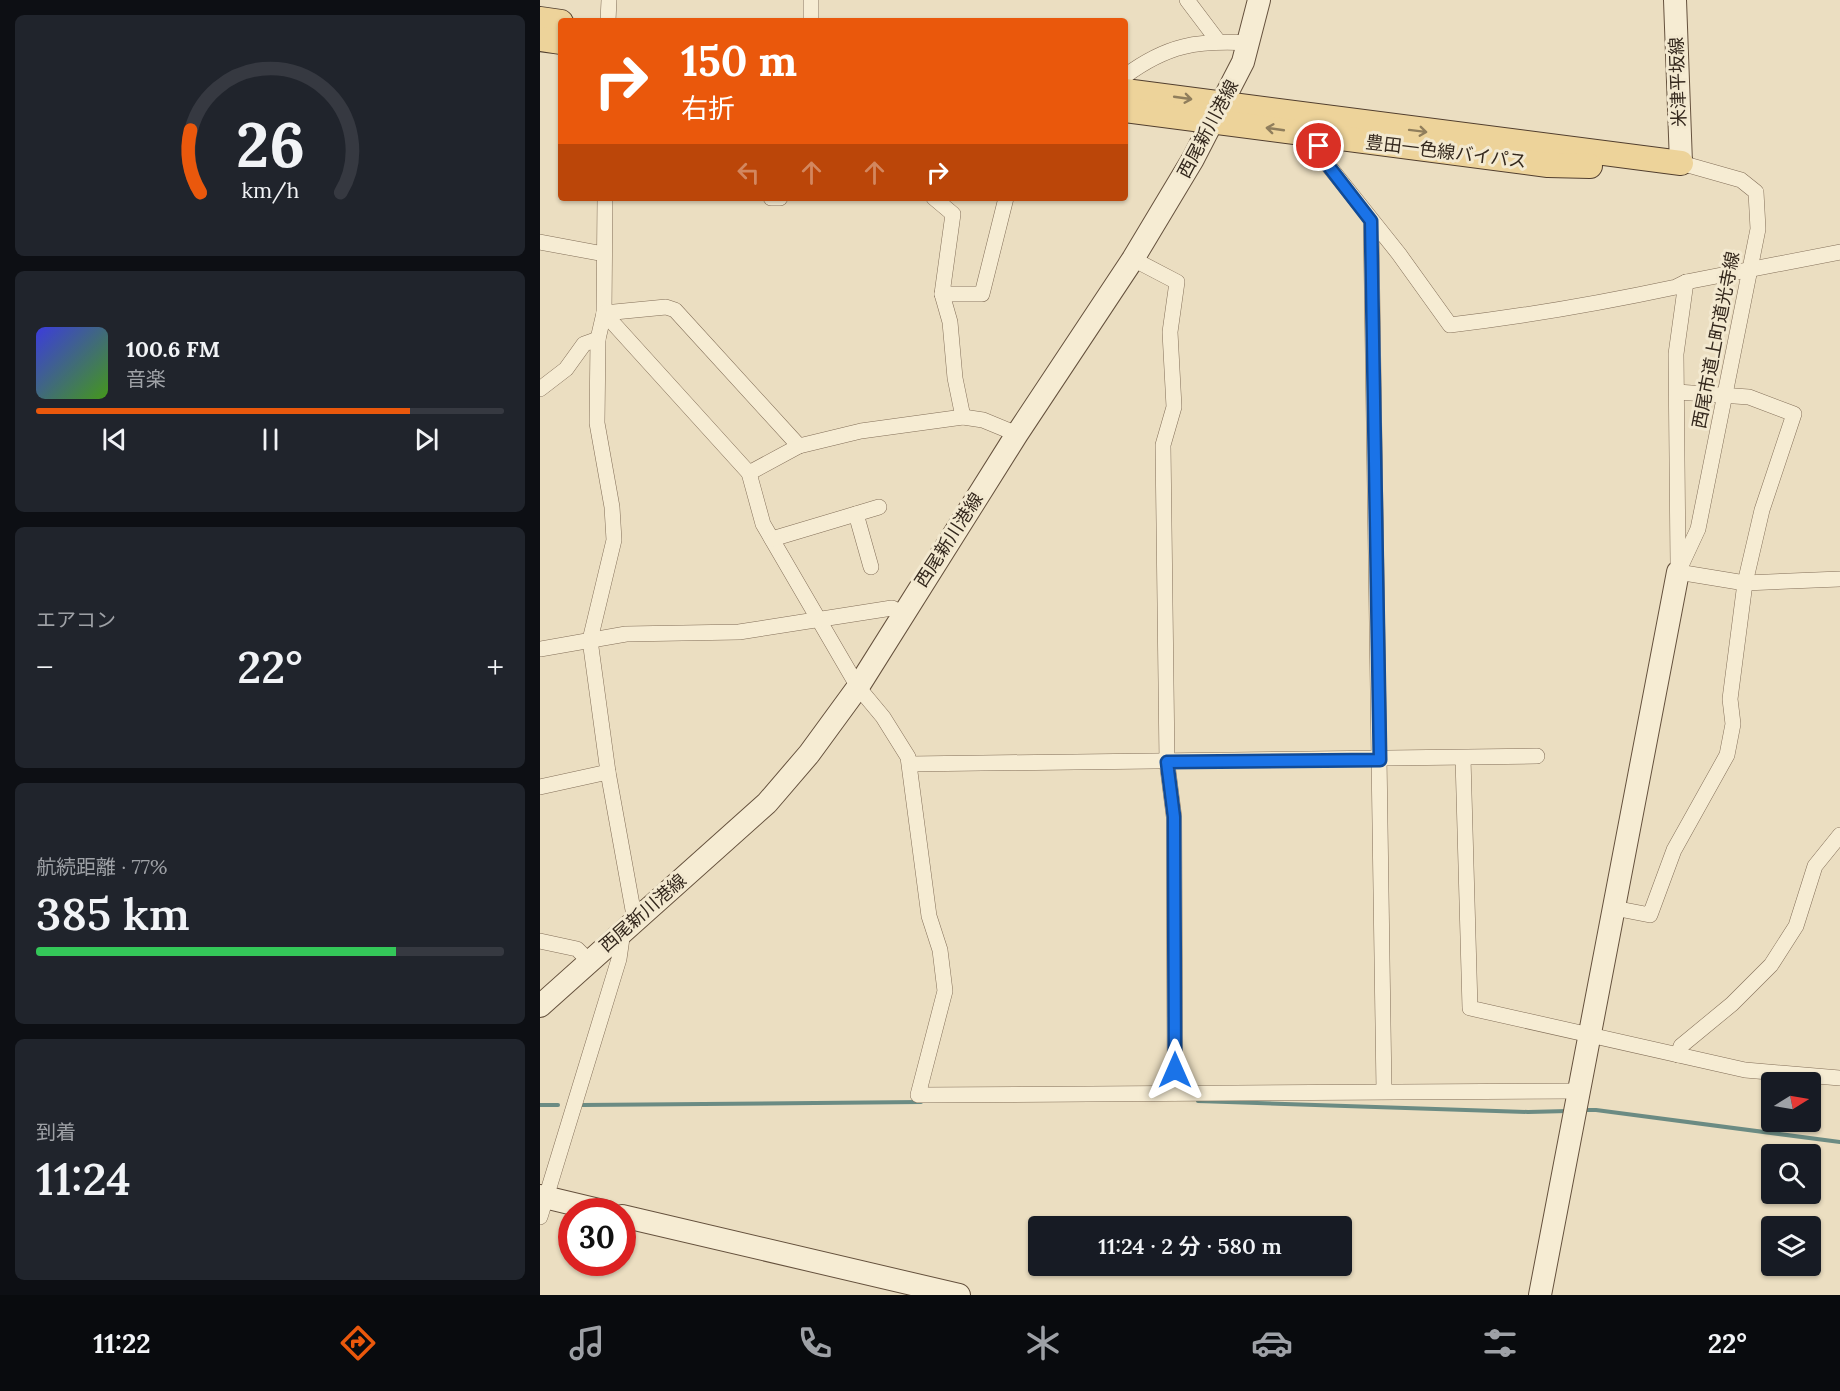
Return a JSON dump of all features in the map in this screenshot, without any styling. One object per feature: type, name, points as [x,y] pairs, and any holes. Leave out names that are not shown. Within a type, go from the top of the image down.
[{"type":"main road","name":"西尾新川港線","points":[[540,1006],[767,803],[809,753],[858,687],[902,613],[1017,434],[1133,260],[1219,112],[1249,43],[1259,0]]},
{"type":"main road","name":"米津平坂線","points":[[1675,0],[1681,163]]},
{"type":"main road","points":[[540,19],[558,22]]},
{"type":"main road","points":[[540,39],[558,42]]},
{"type":"main road","name":"豊田一色線バイパス","points":[[1128,92],[1320,135],[1548,165],[1600,167],[1623,157]]},
{"type":"main road","name":"豊田一色線バイパス","points":[[1128,110],[1219,112],[1681,163]]},
{"type":"main road","points":[[1540,1295],[1678,572]]},
{"type":"main road","points":[[542,1204],[558,1206]]},
{"type":"main road","points":[[636,1220],[897,1288],[959,1295]]},
{"type":"street","points":[[608,18],[609,0]]},
{"type":"street","points":[[811,0],[811,18]]},
{"type":"street","points":[[1187,0],[1218,41]]},
{"type":"street","points":[[1128,74],[1158,54],[1186,45],[1218,41],[1249,43]]},
{"type":"street","points":[[1320,135],[1320,155],[1399,254],[1450,325],[1532,316],[1606,303],[1676,287],[1686,282],[1840,252]]},
{"type":"street","name":"西尾市道上町道光寺線","points":[[1678,572],[1698,529],[1758,229],[1756,192],[1741,180],[1681,163]]},
{"type":"street","points":[[542,1204],[629,926],[590,640],[614,540],[612,507],[597,423],[598,339],[604,313],[605,201]]},
{"type":"street","points":[[938,201],[953,214],[942,294],[951,330],[955,378],[963,417]]},
{"type":"street","points":[[942,294],[982,294],[1005,201]]},
{"type":"street","points":[[1371,221],[1384,1091]]},
{"type":"street","points":[[540,242],[604,254]]},
{"type":"street","points":[[1133,260],[1177,282],[1170,332],[1174,407],[1162,446],[1167,762],[1174,817],[1175,1093]]},
{"type":"street","points":[[1686,282],[1676,354],[1680,524],[1678,572],[1745,583],[1840,579]]},
{"type":"street","points":[[604,313],[666,307],[675,310],[799,446]]},
{"type":"street","points":[[604,313],[749,473],[763,524],[820,618],[858,687],[883,717],[910,764],[929,915],[940,950],[945,991],[918,1095],[1384,1091],[1577,1105]]},
{"type":"street","points":[[540,389],[566,369],[584,344],[598,339]]},
{"type":"street","points":[[1614,908],[1650,915],[1674,850],[1727,754],[1733,724],[1730,699],[1745,583],[1762,510],[1794,414],[1749,397],[1677,392]]},
{"type":"street","points":[[749,473],[799,446],[861,431],[963,417],[983,420],[1017,434]]},
{"type":"street","points":[[772,539],[879,507]]},
{"type":"street","points":[[856,514],[871,567]]},
{"type":"street","points":[[542,644],[626,634],[739,633],[892,608],[902,613]]},
{"type":"street","points":[[910,764],[1380,760],[1537,756]]},
{"type":"street","points":[[1464,758],[1470,1008],[1745,1070],[1840,1078]]},
{"type":"street","points":[[540,787],[608,772]]},
{"type":"street","points":[[1678,1055],[1681,1046],[1732,1005],[1771,965],[1796,927],[1815,866],[1840,835]]},
{"type":"street","points":[[540,940],[577,949],[589,961]]},
{"type":"waterway","points":[[1198,1101],[1528,1112],[1568,1111]]},
{"type":"waterway","points":[[582,1105],[921,1102]]},
{"type":"waterway","points":[[540,1105],[558,1105]]},
{"type":"waterway","points":[[1582,1110],[1840,1142]]},
{"type":"route","points":[[1175,1070],[1174,817],[1167,762],[1380,760],[1371,221],[1320,155],[1319,146]]}]
